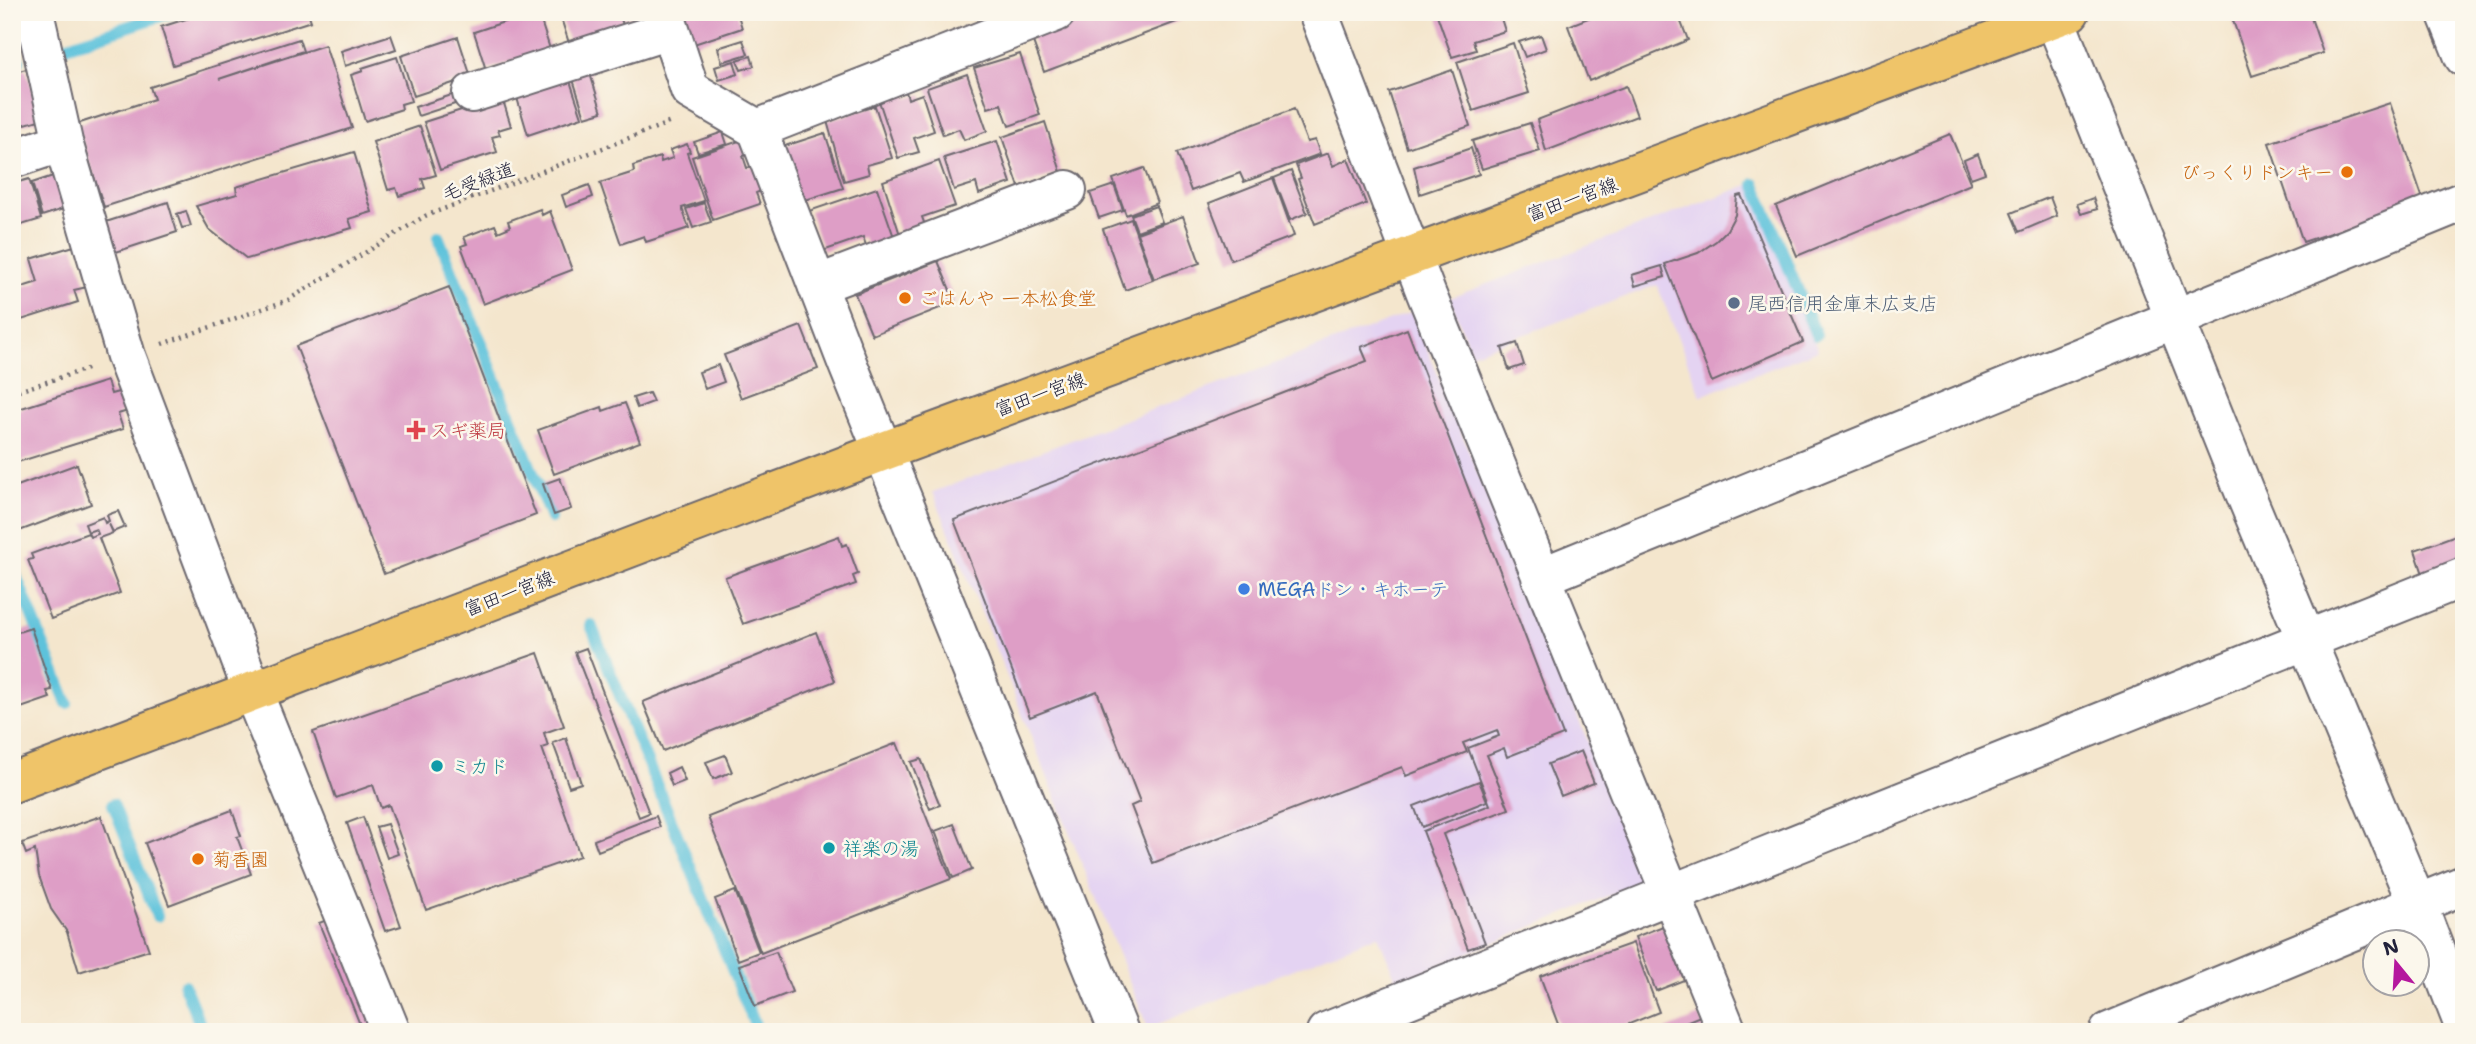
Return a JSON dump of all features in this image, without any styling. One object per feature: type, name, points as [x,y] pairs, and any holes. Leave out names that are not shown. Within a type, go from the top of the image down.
[{"type":"main road","name":"富田一宮線","points":[[12,783],[884,452],[1413,258],[2059,14]]},
{"type":"street","points":[[757,129],[1056,12]]},
{"type":"street","points":[[1318,12],[1413,258],[1727,1032]]},
{"type":"street","points":[[2446,12],[2464,57]]},
{"type":"street","points":[[2059,14],[2174,319],[2417,904],[2464,1026]]},
{"type":"street","points":[[472,93],[666,21],[703,98],[757,129],[817,285],[1119,1032]]},
{"type":"street","points":[[28,28],[126,356],[252,690],[391,1032]]},
{"type":"street","points":[[12,159],[64,142]]},
{"type":"street","points":[[817,285],[1067,190]]},
{"type":"street","points":[[1541,577],[2464,201]]},
{"type":"street","points":[[1325,1032],[1668,892],[2464,577]]},
{"type":"street","points":[[2109,1032],[2464,886]]},
{"type":"path","name":"毛受緑道","points":[[12,393],[288,300],[425,216],[703,98]]},
{"type":"shaded area","points":[[1751,184],[1818,350],[1701,396],[1657,285],[1471,354],[1450,298]]},
{"type":"shaded area","points":[[1412,312],[1642,874],[1637,884],[1397,982],[1378,935],[1148,1028],[933,492]]},
{"type":"building","points":[[208,12],[308,12],[311,21],[173,65],[161,27]]},
{"type":"building","points":[[538,12],[550,49],[486,70],[474,32]]},
{"type":"building","points":[[559,12],[640,13],[621,19],[623,25],[569,43]]},
{"type":"building","points":[[684,12],[737,12],[742,28],[694,44]]},
{"type":"building","points":[[1093,12],[1203,12],[1044,72],[1031,36]]},
{"type":"building","points":[[1436,12],[1499,12],[1505,31],[1473,41],[1476,50],[1452,57]]},
{"type":"building","points":[[1603,12],[1677,12],[1688,40],[1589,81],[1568,26]]},
{"type":"building","points":[[2230,12],[2309,12],[2323,53],[2252,76]]},
{"type":"building","points":[[391,35],[396,49],[345,66],[341,51]]},
{"type":"building","points":[[1541,35],[1546,49],[1525,57],[1519,42]]},
{"type":"building","points":[[458,37],[471,77],[414,96],[401,56]]},
{"type":"building","points":[[299,39],[303,51],[219,79],[325,45],[352,128],[104,207],[77,124],[154,99],[150,87]]},
{"type":"building","points":[[743,40],[748,54],[722,62],[718,48]]},
{"type":"building","points":[[1513,43],[1529,93],[1473,111],[1457,62]]},
{"type":"building","points":[[1020,54],[1040,115],[1009,126],[1001,104],[988,108],[974,68]]},
{"type":"building","points":[[751,56],[754,66],[741,70],[737,60]]},
{"type":"building","points":[[397,57],[411,101],[401,104],[402,109],[365,121],[351,75],[363,71],[362,68]]},
{"type":"building","points":[[734,61],[738,74],[719,80],[715,67]]},
{"type":"building","points":[[588,67],[602,112],[585,117],[571,73]]},
{"type":"building","points":[[26,69],[40,113],[39,120],[12,128],[12,73]]},
{"type":"building","points":[[1452,70],[1470,126],[1407,148],[1389,92]]},
{"type":"building","points":[[967,74],[987,131],[964,140],[959,129],[943,135],[927,88]]},
{"type":"building","points":[[568,75],[582,117],[528,135],[515,91]]},
{"type":"building","points":[[1626,86],[1637,116],[1546,151],[1537,120]]},
{"type":"building","points":[[464,91],[467,100],[418,116],[415,107]]},
{"type":"building","points":[[906,92],[908,99],[922,94],[934,131],[914,138],[919,152],[898,158],[879,101]]},
{"type":"building","points":[[502,97],[511,126],[498,130],[500,135],[492,137],[497,152],[440,170],[424,122]]},
{"type":"building","name":"びっくりドンキー","points":[[2390,103],[2424,202],[2303,242],[2269,143]]},
{"type":"building","points":[[875,106],[892,158],[867,165],[869,174],[844,181],[827,121]]},
{"type":"building","points":[[1294,109],[1307,142],[1315,140],[1320,154],[1244,182],[1240,173],[1191,191],[1177,153]]},
{"type":"building","points":[[1045,122],[1061,172],[1019,187],[1002,137]]},
{"type":"building","points":[[1530,123],[1540,151],[1482,169],[1472,141]]},
{"type":"building","points":[[420,126],[436,175],[422,179],[425,188],[399,196],[396,188],[388,190],[373,142]]},
{"type":"building","points":[[723,132],[727,144],[698,153],[694,142]]},
{"type":"building","points":[[825,133],[843,188],[799,202],[782,147]]},
{"type":"building","points":[[1950,134],[1971,184],[1797,256],[1776,206]]},
{"type":"building","points":[[739,141],[746,142],[750,154],[743,156],[747,168],[755,166],[763,190],[756,193],[760,204],[713,220],[692,157]]},
{"type":"building","points":[[997,141],[1011,183],[979,194],[976,183],[954,190],[944,158]]},
{"type":"building","points":[[687,144],[690,152],[687,153],[704,201],[682,208],[689,228],[646,242],[644,236],[621,244],[600,183],[634,172],[633,166],[660,157],[661,162],[673,158],[670,150]]},
{"type":"building","points":[[1471,148],[1479,174],[1420,194],[1414,167]]},
{"type":"building","points":[[354,152],[372,212],[349,219],[352,228],[247,259],[209,229],[196,206],[237,194],[236,187]]},
{"type":"building","points":[[1328,153],[1333,166],[1348,159],[1366,204],[1315,224],[1298,179],[1301,178],[1296,165]]},
{"type":"building","points":[[1978,154],[1985,173],[1971,178],[1964,160]]},
{"type":"building","points":[[939,161],[955,206],[922,217],[926,228],[901,238],[883,181]]},
{"type":"building","points":[[1144,168],[1157,203],[1126,215],[1113,179]]},
{"type":"building","points":[[1291,171],[1307,213],[1290,220],[1274,178]]},
{"type":"building","points":[[59,174],[69,207],[42,216],[32,183]]},
{"type":"building","points":[[1273,178],[1294,236],[1231,260],[1209,203]]},
{"type":"building","points":[[29,179],[41,219],[12,228],[12,184]]},
{"type":"building","points":[[589,185],[593,197],[566,207],[562,195]]},
{"type":"building","points":[[1114,185],[1123,210],[1099,218],[1090,193]]},
{"type":"building","points":[[877,188],[895,240],[867,248],[863,237],[823,251],[809,211]]},
{"type":"building","name":"尾西信用金庫末広支店","points":[[1741,195],[1803,342],[1712,382],[1665,264],[1698,253],[1716,241],[1727,230],[1735,215],[1737,196]]},
{"type":"building","points":[[2050,197],[2057,216],[2019,232],[2011,213]]},
{"type":"building","points":[[2093,198],[2097,209],[2081,214],[2077,204]]},
{"type":"building","points":[[168,202],[177,232],[116,252],[106,222]]},
{"type":"building","points":[[704,203],[711,222],[693,228],[686,209]]},
{"type":"building","points":[[1156,206],[1162,222],[1137,231],[1131,215]]},
{"type":"building","points":[[540,209],[542,215],[550,211],[572,270],[483,304],[461,246],[467,244],[464,237],[495,225],[498,232],[510,227],[508,221]]},
{"type":"building","points":[[186,211],[191,226],[182,228],[177,214]]},
{"type":"building","points":[[1183,216],[1200,263],[1154,279],[1137,233]]},
{"type":"building","points":[[1131,219],[1153,280],[1125,290],[1103,229]]},
{"type":"building","points":[[74,246],[87,287],[74,290],[78,302],[12,323],[12,268],[19,288],[38,282],[31,259]]},
{"type":"building","name":"ごはんや 一本松食堂","points":[[938,261],[955,302],[872,335],[855,294]]},
{"type":"building","points":[[1662,266],[1665,277],[1635,286],[1632,275]]},
{"type":"building","name":"スギ薬局","points":[[449,287],[536,515],[384,574],[296,346]]},
{"type":"building","points":[[801,326],[818,369],[741,398],[724,355]]},
{"type":"building","name":"MEGAドン・キホーテ","points":[[1407,329],[1563,735],[1507,757],[1504,748],[1487,755],[1509,809],[1443,834],[1485,943],[1468,949],[1423,831],[1490,805],[1468,748],[1499,736],[1497,730],[1463,743],[1467,752],[1406,776],[1402,767],[1153,863],[1131,806],[1140,802],[1097,691],[1030,717],[954,520],[1367,361],[1361,347]]},
{"type":"building","points":[[1517,343],[1524,365],[1509,370],[1502,348]]},
{"type":"building","points":[[718,365],[724,382],[705,389],[699,372]]},
{"type":"building","points":[[107,381],[111,394],[122,391],[128,411],[118,414],[123,429],[12,464],[12,411]]},
{"type":"building","points":[[649,393],[653,402],[637,408],[633,398]]},
{"type":"building","points":[[625,403],[640,442],[554,474],[538,430],[602,407],[603,411]]},
{"type":"building","points":[[77,464],[91,504],[14,533],[12,488]]},
{"type":"building","points":[[560,478],[571,509],[554,515],[543,484]]},
{"type":"building","points":[[118,511],[125,527],[113,532],[109,524],[113,533],[99,538],[120,593],[51,619],[28,560],[33,559],[31,554],[88,533],[90,537],[98,534],[96,529],[88,532],[85,524],[103,517],[105,523],[109,521],[107,515]]},
{"type":"building","points":[[2464,532],[2464,563],[2424,577],[2415,550]]},
{"type":"building","points":[[839,536],[842,546],[847,544],[858,574],[853,576],[856,584],[743,624],[725,577]]},
{"type":"building","points":[[12,628],[15,633],[31,628],[52,690],[47,691],[50,698],[12,711]]},
{"type":"building","points":[[816,632],[835,681],[663,751],[643,702]]},
{"type":"building","points":[[586,648],[649,813],[639,817],[575,652]]},
{"type":"building","name":"ミカド","points":[[538,653],[564,726],[544,733],[548,746],[542,748],[580,856],[426,910],[389,805],[381,808],[373,785],[336,798],[313,732]]},
{"type":"building","points":[[566,738],[581,783],[569,787],[553,743]]},
{"type":"building","name":"祥楽の湯","points":[[897,743],[951,879],[761,953],[708,817]]},
{"type":"building","points":[[1581,751],[1594,783],[1561,796],[1548,764]]},
{"type":"building","points":[[725,755],[732,772],[713,779],[706,762]]},
{"type":"building","points":[[921,759],[940,805],[930,809],[911,762]]},
{"type":"building","points":[[679,767],[685,781],[672,786],[667,773]]},
{"type":"building","points":[[1479,781],[1487,801],[1422,827],[1414,806]]},
{"type":"building","name":"菊香園","points":[[232,810],[241,836],[237,837],[251,874],[169,905],[145,843]]},
{"type":"building","points":[[101,816],[149,950],[79,972],[67,932],[51,909],[39,876],[35,850],[26,854],[22,843]]},
{"type":"building","points":[[656,816],[660,827],[598,851],[594,840]]},
{"type":"building","points":[[363,817],[401,926],[385,931],[347,823]]},
{"type":"building","points":[[387,824],[398,854],[387,858],[376,827]]},
{"type":"building","points":[[954,824],[972,870],[953,878],[935,831]]},
{"type":"building","points":[[735,891],[759,952],[738,960],[715,899]]},
{"type":"building","points":[[332,918],[378,1032],[363,1032],[319,923]]},
{"type":"building","points":[[1663,926],[1684,980],[1656,991],[1635,937]]},
{"type":"building","points":[[1633,943],[1659,1012],[1612,1031],[1610,1024],[1589,1032],[1561,1032],[1540,976]]},
{"type":"building","points":[[776,952],[792,992],[755,1006],[739,965]]},
{"type":"building","points":[[1700,1016],[1706,1032],[1666,1030]]},
{"type":"waterway","points":[[65,47],[173,12]]},
{"type":"waterway","points":[[12,63],[19,61]]},
{"type":"waterway","points":[[1755,184],[1816,335]]},
{"type":"waterway","points":[[438,236],[551,518]]},
{"type":"waterway","points":[[12,566],[67,703]]},
{"type":"waterway","points":[[591,625],[758,1032]]},
{"type":"waterway","points":[[113,804],[157,916]]},
{"type":"waterway","points":[[184,985],[203,1032]]},
{"type":"place","name":"びっくりドンキー","points":[[2347,172]]},
{"type":"place","name":"ごはんや 一本松食堂","points":[[905,298]]},
{"type":"place","name":"尾西信用金庫末広支店","points":[[1734,303]]},
{"type":"place","name":"スギ薬局","points":[[416,430]]},
{"type":"place","name":"MEGAドン・キホーテ","points":[[1244,589]]},
{"type":"place","name":"ミカド","points":[[437,766]]},
{"type":"place","name":"祥楽の湯","points":[[829,848]]},
{"type":"place","name":"菊香園","points":[[198,859]]}]
